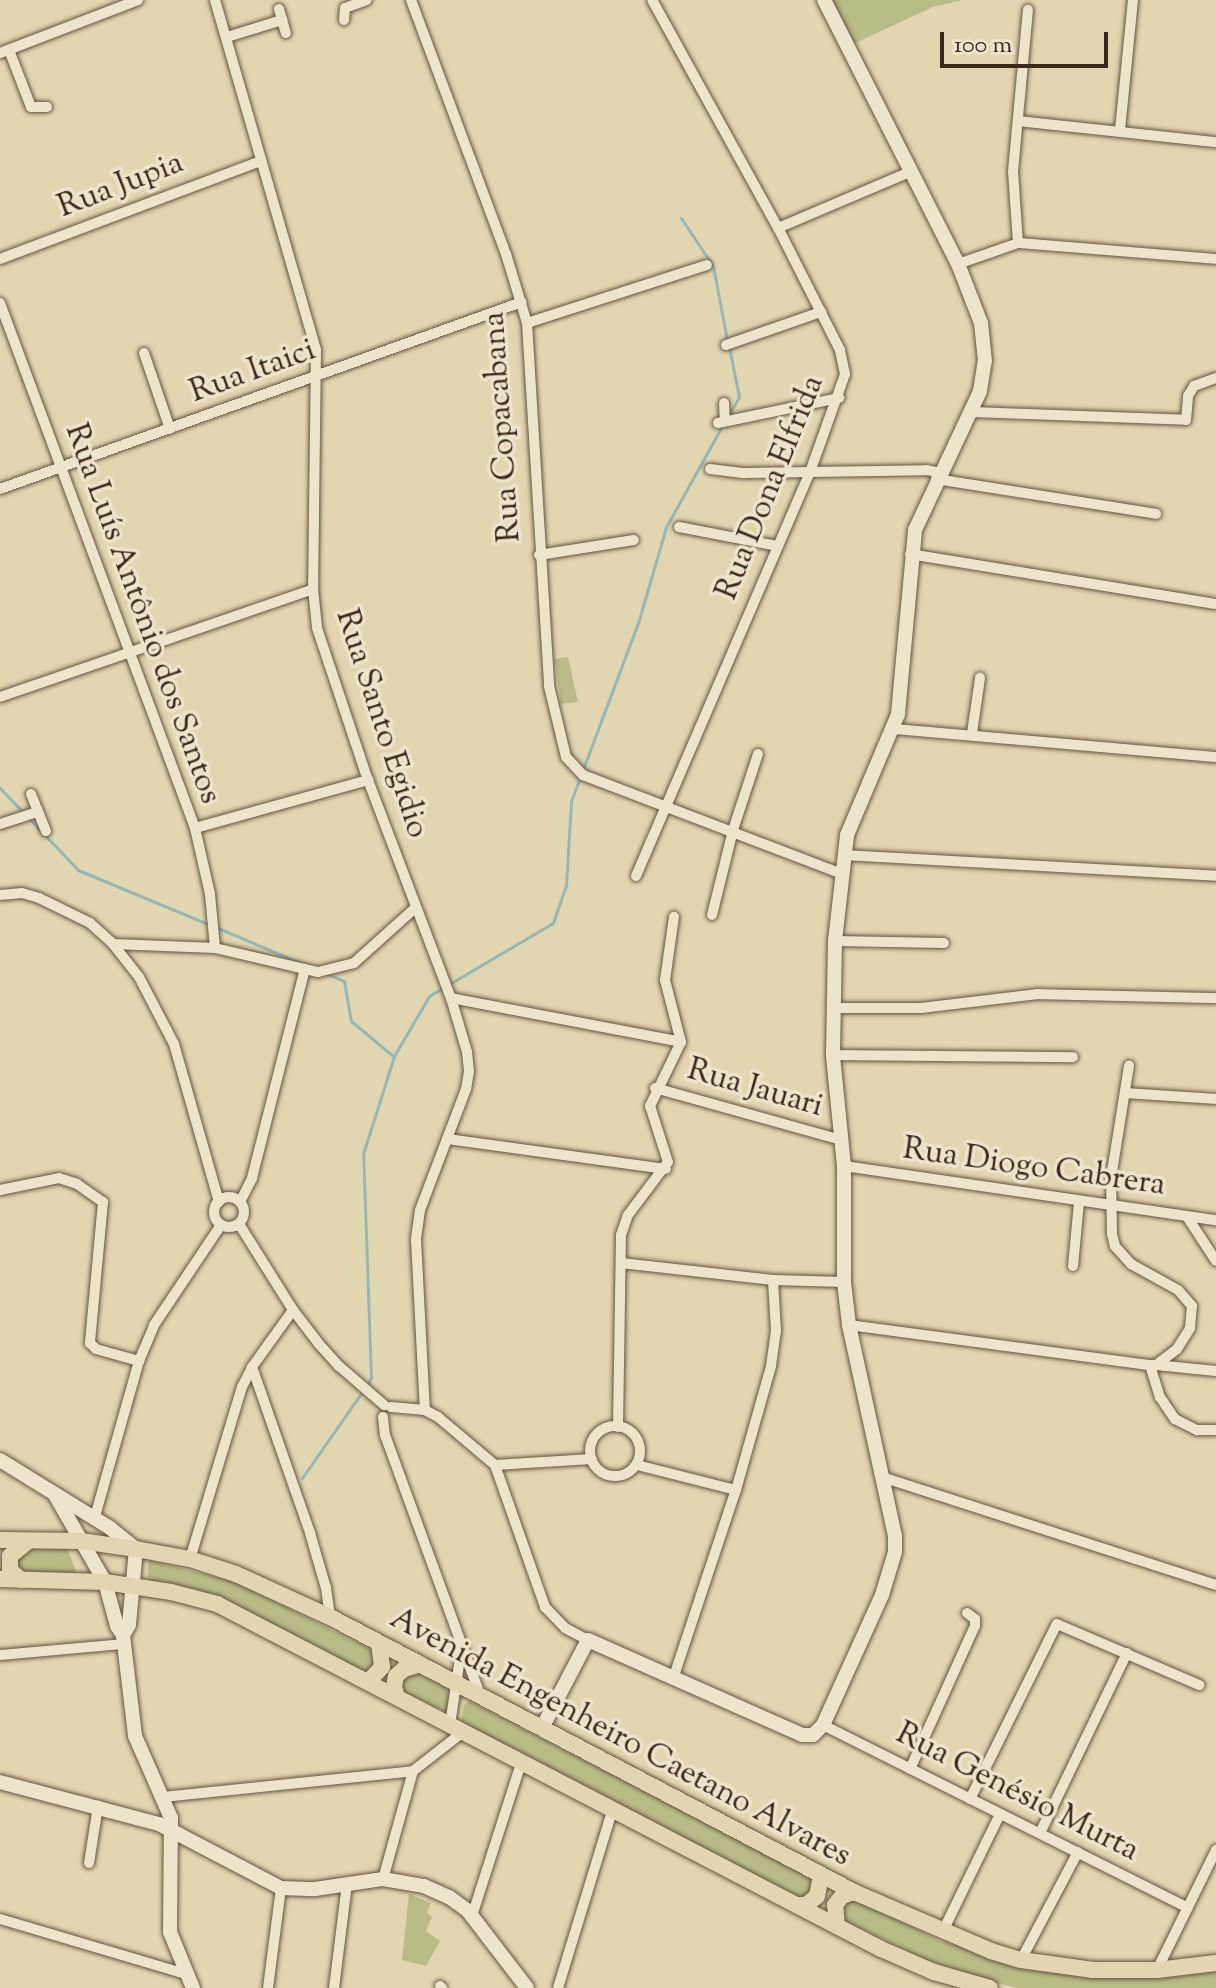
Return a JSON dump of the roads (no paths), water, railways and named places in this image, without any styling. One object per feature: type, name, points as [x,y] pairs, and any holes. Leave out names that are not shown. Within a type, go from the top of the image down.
[{"type":"main road","name":"Avenida Engenheiro Caetano Alvares","points":[[0,1540],[81,1541],[190,1559],[236,1574],[330,1617],[821,1875],[942,1933],[1021,1960],[1093,1970],[1157,1970],[1216,1963]]},
{"type":"main road","points":[[21,1580],[10,1570],[10,1556],[29,1541]]},
{"type":"main road","name":"Avenida Engenheiro Caetano Alvares","points":[[0,1579],[132,1585],[217,1604],[837,1926],[934,1972],[990,1988]]},
{"type":"main road","points":[[368,1682],[377,1677],[382,1667],[379,1643]]},
{"type":"main road","points":[[397,1697],[394,1687],[396,1676],[404,1669],[420,1664]]},
{"type":"main road","points":[[797,1905],[806,1905],[817,1896],[821,1875]]},
{"type":"main road","points":[[837,1926],[835,1905],[842,1896],[854,1892]]},
{"type":"street","points":[[47,107],[31,107],[4,51],[138,0]]},
{"type":"street","name":"Rua Santo Egidio","points":[[215,0],[316,346],[313,589],[317,628],[368,780],[451,998],[469,1071],[420,1210],[416,1240],[425,1410]]},
{"type":"street","points":[[344,20],[345,8],[367,0]]},
{"type":"street","name":"Rua Copacabana","points":[[411,0],[527,323],[549,686],[566,757],[573,768],[667,806]]},
{"type":"street","name":"Rua Dona Elfrida","points":[[636,876],[810,472],[839,398],[844,361],[778,228],[652,0]]},
{"type":"street","points":[[239,1224],[293,1310],[339,1366],[387,1411],[425,1410],[466,1437],[495,1465],[508,1493],[541,1599],[565,1628],[802,1735],[813,1735],[823,1725],[892,1568],[895,1536],[849,1325],[844,1282],[844,1166],[833,1055],[833,1008],[835,941],[844,855],[855,815],[894,729],[902,688],[910,554],[920,514],[972,412],[983,380],[983,342],[976,305],[912,171],[824,0]]},
{"type":"street","points":[[1120,130],[1133,0]]},
{"type":"street","points":[[1018,243],[1013,171],[1028,10]]},
{"type":"street","points":[[227,37],[280,15],[286,33]]},
{"type":"street","points":[[1018,121],[1216,142]]},
{"type":"street","name":"Rua Jupia","points":[[0,259],[261,161]]},
{"type":"street","points":[[778,228],[912,171]]},
{"type":"street","points":[[958,264],[1018,243],[1216,259]]},
{"type":"street","points":[[527,323],[707,265]]},
{"type":"street","name":"Rua Itaici","points":[[0,489],[522,302]]},
{"type":"street","name":"Rua Luís Antônio dos Santos","points":[[0,303],[127,652],[195,828],[210,894],[215,948]]},
{"type":"street","points":[[726,345],[821,312]]},
{"type":"street","points":[[144,353],[170,429]]},
{"type":"street","points":[[972,412],[1186,420],[1190,390],[1216,378]]},
{"type":"street","points":[[724,403],[721,422],[839,398]]},
{"type":"street","points":[[710,469],[938,476],[1156,514]]},
{"type":"street","points":[[679,527],[778,546]]},
{"type":"street","points":[[539,555],[634,540]]},
{"type":"street","points":[[910,554],[1215,604]]},
{"type":"street","points":[[0,697],[313,589]]},
{"type":"street","points":[[972,733],[980,678]]},
{"type":"street","points":[[894,729],[972,733],[1216,757]]},
{"type":"street","points":[[712,915],[733,830],[758,754]]},
{"type":"street","points":[[195,828],[368,780]]},
{"type":"street","points":[[31,794],[46,831]]},
{"type":"street","points":[[667,806],[842,874]]},
{"type":"street","points":[[0,824],[38,812]]},
{"type":"street","points":[[844,855],[1216,876]]},
{"type":"street","points":[[0,895],[22,893],[39,898],[90,923],[113,944],[157,1005],[174,1044],[219,1202],[214,1214],[221,1225],[230,1228],[239,1224],[244,1213],[240,1202],[232,1198],[219,1202]]},
{"type":"street","points":[[113,944],[215,948],[304,972],[336,969],[354,963],[415,908]]},
{"type":"street","points":[[618,1427],[621,1235],[628,1215],[666,1169],[667,1154],[651,1116],[655,1088],[681,1042],[665,980],[674,917]]},
{"type":"street","points":[[835,941],[944,943]]},
{"type":"street","points":[[240,1202],[252,1178],[304,972]]},
{"type":"street","points":[[833,1008],[921,1008],[1038,994],[1216,998]]},
{"type":"street","points":[[451,998],[681,1042]]},
{"type":"street","points":[[833,1055],[1073,1057]]},
{"type":"street","points":[[1129,1065],[1113,1157],[1112,1234],[1122,1255],[1178,1290],[1192,1306],[1190,1328],[1182,1342],[1153,1365]]},
{"type":"street","name":"Rua Jauari","points":[[655,1088],[841,1140]]},
{"type":"street","points":[[1126,1093],[1216,1099]]},
{"type":"street","points":[[447,1139],[666,1169]]},
{"type":"street","name":"Rua Diogo Cabrera","points":[[844,1166],[1216,1220]]},
{"type":"street","points":[[0,1190],[59,1178],[77,1184],[103,1202],[90,1343],[96,1349],[139,1361]]},
{"type":"street","points":[[1073,1266],[1079,1202]]},
{"type":"street","points":[[1188,1218],[1216,1261]]},
{"type":"street","points":[[94,1520],[139,1361],[154,1325],[221,1225]]},
{"type":"street","points":[[621,1263],[773,1280],[844,1282]]},
{"type":"street","points":[[673,1679],[736,1490],[774,1348],[773,1280]]},
{"type":"street","points":[[190,1559],[230,1421],[252,1367],[293,1310]]},
{"type":"street","points":[[849,1325],[1216,1371]]},
{"type":"street","points":[[1153,1365],[1160,1397],[1175,1419],[1197,1430],[1216,1430]]},
{"type":"street","points":[[252,1367],[310,1533],[326,1588],[330,1617]]},
{"type":"street","points":[[387,1411],[385,1435],[481,1696]]},
{"type":"street","points":[[618,1427],[635,1437],[640,1446],[637,1465],[630,1471],[612,1476],[596,1467],[592,1459],[596,1435],[618,1427]]},
{"type":"street","points":[[495,1465],[592,1459]]},
{"type":"street","points":[[0,1460],[136,1549],[129,1625],[123,1640]]},
{"type":"street","points":[[637,1465],[736,1490]]},
{"type":"street","points":[[882,1477],[1216,1585]]},
{"type":"street","points":[[55,1495],[105,1582],[123,1640],[135,1736],[163,1797],[171,1830],[170,1932],[190,1981]]},
{"type":"street","points":[[910,1769],[975,1626],[975,1619],[967,1613]]},
{"type":"street","points":[[970,1799],[1055,1626],[1060,1624],[1199,1685]]},
{"type":"street","points":[[0,1655],[123,1640]]},
{"type":"street","points":[[542,1728],[588,1640]]},
{"type":"street","points":[[383,1879],[413,1771],[456,1728],[456,1683],[462,1649]]},
{"type":"street","points":[[1040,1833],[1127,1653]]},
{"type":"street","name":"Rua Genésio Murta","points":[[823,1725],[1188,1908]]},
{"type":"street","points":[[472,1916],[521,1763]]},
{"type":"street","points":[[163,1797],[413,1771]]},
{"type":"street","points":[[0,1782],[98,1806],[171,1830],[281,1888],[315,1889],[383,1879],[403,1880],[437,1892],[472,1916],[527,1988]]},
{"type":"street","points":[[89,1863],[98,1806]]},
{"type":"street","points":[[558,1988],[613,1808]]},
{"type":"street","points":[[942,1933],[1000,1814]]},
{"type":"street","points":[[1157,1970],[1216,1850]]},
{"type":"street","points":[[1021,1960],[1078,1852]]},
{"type":"street","points":[[334,1988],[347,1884]]},
{"type":"street","points":[[268,1988],[281,1888]]},
{"type":"street","points":[[0,1919],[190,1981]]},
{"type":"waterway","points":[[681,218],[713,266],[727,340]]},
{"type":"waterway","points":[[728,416],[739,397],[729,347]]},
{"type":"waterway","points":[[583,769],[638,623],[666,527],[722,426]]},
{"type":"waterway","points":[[366,1386],[371,1378],[363,1154],[394,1056],[429,996],[553,923],[566,886],[571,801],[580,777]]},
{"type":"waterway","points":[[0,788],[78,870],[210,925]]},
{"type":"waterway","points":[[218,928],[303,964]]},
{"type":"waterway","points":[[328,974],[344,981],[351,1021],[393,1056]]},
{"type":"waterway","points":[[302,1478],[362,1392]]}]
